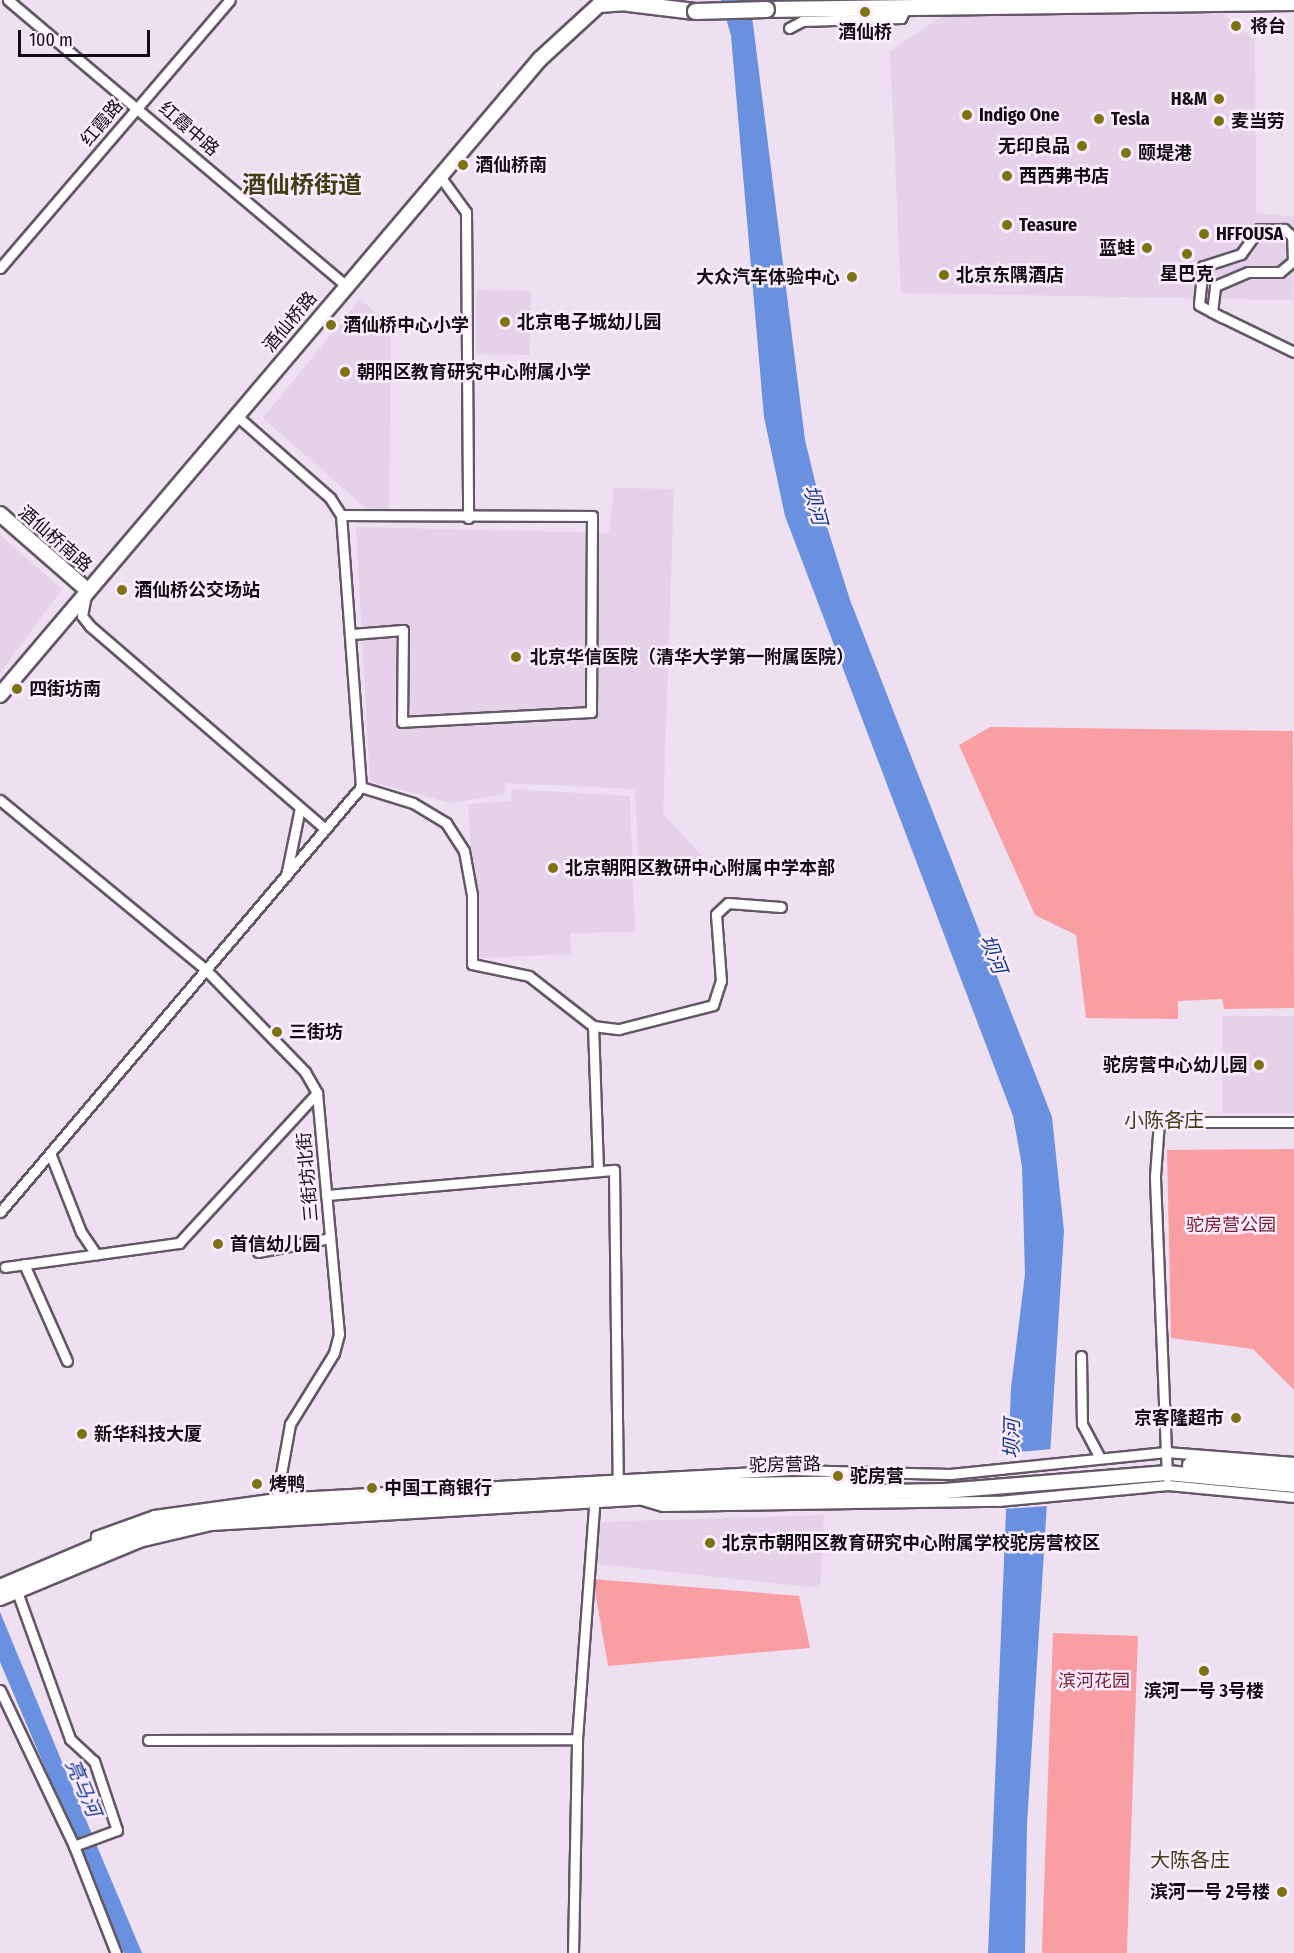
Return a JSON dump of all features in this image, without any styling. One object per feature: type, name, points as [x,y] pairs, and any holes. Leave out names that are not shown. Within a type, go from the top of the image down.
[{"type":"main road","name":"酒仙桥路","points":[[628,3],[684,0]]},
{"type":"main road","name":"酒仙桥路","points":[[628,3],[695,11],[907,3],[1294,2]]},
{"type":"street","name":"红霞中路","points":[[8,0],[138,107],[346,286]]},
{"type":"street","name":"红霞路","points":[[0,268],[230,0]]},
{"type":"street","name":"酒仙桥路","points":[[0,695],[439,175],[540,59],[596,3],[628,3]]},
{"type":"street","points":[[789,28],[802,21],[901,18],[907,3]]},
{"type":"street","points":[[439,175],[466,212],[468,518]]},
{"type":"street","points":[[1212,312],[1215,286],[1248,272],[1280,272],[1293,261],[1292,236],[1284,229],[1259,229],[1240,254],[1203,266],[1199,305],[1212,312],[1294,352]]},
{"type":"street","points":[[0,1212],[361,787],[352,634],[340,515],[330,498],[237,416]]},
{"type":"street","name":"酒仙桥南路","points":[[0,514],[87,590]]},
{"type":"street","points":[[340,515],[468,518],[592,516],[591,712],[402,722],[403,630],[352,634]]},
{"type":"street","points":[[87,590],[82,616],[90,626],[325,829]]},
{"type":"street","points":[[361,787],[412,803],[446,823],[464,851],[472,895],[472,964],[530,976],[593,1026],[619,1029],[713,1005],[721,981],[716,914],[728,903],[781,907]]},
{"type":"street","name":"三街坊北街","points":[[0,800],[205,969],[305,1072],[317,1094],[339,1334],[334,1353],[290,1424],[277,1509]]},
{"type":"street","points":[[286,877],[300,808]]},
{"type":"street","points":[[593,1026],[598,1170]]},
{"type":"street","points":[[5,1267],[179,1243],[317,1094]]},
{"type":"street","points":[[1167,1468],[1155,1176],[1159,1122],[1294,1122]]},
{"type":"street","points":[[50,1152],[81,1232],[96,1254]]},
{"type":"street","points":[[0,1598],[10,1586],[94,1548],[177,1518],[619,1484],[614,1170],[326,1195]]},
{"type":"street","points":[[258,1252],[330,1238]]},
{"type":"street","points":[[24,1264],[68,1360]]},
{"type":"street","points":[[1081,1356],[1082,1424],[1100,1458]]},
{"type":"street","points":[[633,1498],[663,1506],[998,1502],[1063,1478],[1100,1458],[1167,1468],[1294,1497]]},
{"type":"street","points":[[1063,1478],[1167,1468],[1294,1462]]},
{"type":"street","name":"驼房营路","points":[[595,1498],[619,1484],[1063,1478],[1167,1468],[1294,1473]]},
{"type":"street","name":"驼房营路","points":[[1167,1468],[1294,1485]]},
{"type":"street","name":"驼房营路","points":[[277,1509],[633,1498],[998,1479]]},
{"type":"street","points":[[573,1953],[577,1739],[595,1498]]},
{"type":"street","points":[[10,1586],[163,1532],[277,1509]]},
{"type":"street","points":[[10,1586],[70,1739],[94,1761],[117,1830],[74,1846]]},
{"type":"street","points":[[0,1690],[74,1846],[116,1953]]},
{"type":"street","points":[[148,1740],[577,1739]]},
{"type":"shaded area","name":"颐堤港","points":[[1222,13],[1255,40],[1256,213],[1294,217],[1293,300],[901,293],[890,51],[946,14]]},
{"type":"shaded area","name":"北京电子城幼儿园","points":[[477,290],[531,291],[530,355],[476,354]]},
{"type":"shaded area","name":"朝阳区教育研究中心附属小学","points":[[360,299],[391,326],[389,511],[369,511],[263,418]]},
{"type":"shaded area","name":"北京华信医院（清华大学第一附属医院）","points":[[614,488],[674,489],[663,814],[706,860],[706,873],[639,873],[635,789],[505,783],[504,794],[450,803],[370,781],[356,527],[609,533]]},
{"type":"shaded area","points":[[0,535],[62,589],[0,673]]},
{"type":"shaded area","name":"北京朝阳区教研中心附属中学本部","points":[[512,789],[630,796],[635,932],[570,933],[571,954],[479,958],[468,804],[510,801]]},
{"type":"shaded area","name":"驼房营中心幼儿园","points":[[1222,1016],[1294,1016],[1294,1113],[1222,1113]]},
{"type":"shaded area","name":"北京市朝阳区教育研究中心附属学校驼房营校区","points":[[824,1515],[820,1588],[597,1564],[598,1522]]},
{"type":"green space","points":[[990,727],[1293,731],[1294,1008],[1224,1009],[1222,999],[1178,1001],[1178,1019],[1086,1018],[1076,935],[1035,915],[959,745]]},
{"type":"green space","name":"驼房营公园","points":[[1294,1149],[1294,1390],[1253,1349],[1171,1338],[1167,1150]]},
{"type":"green space","points":[[593,1579],[799,1596],[810,1648],[608,1666]]},
{"type":"green space","name":"滨河花园","points":[[1053,1633],[1138,1636],[1127,1953],[1042,1953]]},
{"type":"water","name":"坝河","points":[[721,0],[750,0],[805,440],[823,514],[850,600],[1052,1117],[1064,1231],[1027,1824],[1025,1953],[988,1953],[1011,1388],[1025,1274],[1022,1166],[1013,1116],[785,516],[764,417],[731,36]]},
{"type":"water","points":[[0,1612],[142,1953],[124,1953],[0,1662]]},
{"type":"pier","points":[[1052,1449],[1048,1506],[1003,1509],[1006,1453]]},
{"type":"place","name":"酒仙桥","points":[[865,12]]},
{"type":"place","name":"将台","points":[[1236,26]]},
{"type":"place","name":"H&M","points":[[1219,99]]},
{"type":"place","name":"Indigo One","points":[[967,115]]},
{"type":"place","name":"Tesla","points":[[1099,119]]},
{"type":"place","name":"麦当劳","points":[[1219,121]]},
{"type":"place","name":"无印良品","points":[[1082,146]]},
{"type":"place","name":"颐堤港","points":[[1126,153]]},
{"type":"place","name":"酒仙桥南","points":[[463,165]]},
{"type":"place","name":"西西弗书店","points":[[1007,176]]},
{"type":"place","name":"Teasure","points":[[1007,225]]},
{"type":"place","name":"HFFOUSA","points":[[1204,234]]},
{"type":"place","name":"蓝蛙","points":[[1147,248]]},
{"type":"place","name":"星巴克","points":[[1187,254]]},
{"type":"place","name":"北京东隅酒店","points":[[944,275]]},
{"type":"place","name":"大众汽车体验中心","points":[[852,277]]},
{"type":"place","name":"北京电子城幼儿园","points":[[505,322]]},
{"type":"place","name":"酒仙桥中心小学","points":[[331,325]]},
{"type":"place","name":"朝阳区教育研究中心附属小学","points":[[345,372]]},
{"type":"place","name":"酒仙桥公交场站","points":[[122,590]]},
{"type":"place","name":"北京华信医院（清华大学第一附属医院）","points":[[516,657]]},
{"type":"place","name":"四街坊南","points":[[17,689]]},
{"type":"place","name":"北京朝阳区教研中心附属中学本部","points":[[553,868]]},
{"type":"place","name":"三街坊","points":[[277,1032]]},
{"type":"place","name":"驼房营中心幼儿园","points":[[1259,1065]]},
{"type":"place","name":"首信幼儿园","points":[[218,1244]]},
{"type":"place","name":"京客隆超市","points":[[1236,1418]]},
{"type":"place","name":"新华科技大厦","points":[[82,1434]]},
{"type":"place","name":"驼房营","points":[[838,1476]]},
{"type":"place","name":"烤鸭","points":[[257,1484]]},
{"type":"place","name":"中国工商银行","points":[[372,1488]]},
{"type":"place","name":"北京市朝阳区教育研究中心附属学校驼房营校区","points":[[710,1543]]},
{"type":"place","name":"滨河一号 3号楼","points":[[1204,1671]]},
{"type":"place","name":"滨河一号 2号楼","points":[[1282,1892]]},
{"type":"district","name":"酒仙桥街道","points":[[302,186]]},
{"type":"district","name":"小陈各庄","points":[[1164,1120]]},
{"type":"district","name":"大陈各庄","points":[[1190,1860]]},
{"type":"water label","name":"亮马河","points":[[83,1788]]}]
